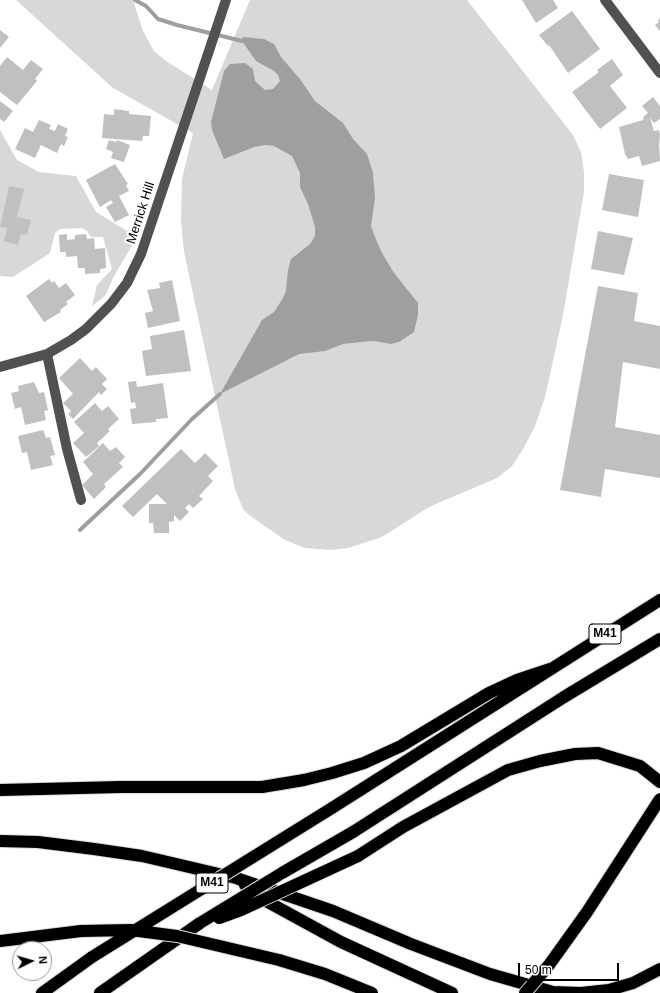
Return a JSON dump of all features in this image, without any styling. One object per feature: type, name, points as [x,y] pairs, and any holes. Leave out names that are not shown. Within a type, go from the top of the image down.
[{"type":"highway","name":"M41","points":[[42,993],[92,957],[332,808],[660,600]]},
{"type":"highway","name":"M41","points":[[100,993],[200,923],[282,872],[353,832],[538,713],[660,639]]},
{"type":"highway","points":[[0,790],[120,787],[262,787],[304,780],[364,763],[401,746],[489,693],[517,680],[550,669]]},
{"type":"highway","points":[[200,923],[241,910],[358,856],[403,827],[508,770],[540,761],[575,754],[598,753],[640,766],[660,782]]},
{"type":"highway","points":[[525,993],[549,965],[587,912],[660,799]]},
{"type":"highway","points":[[0,841],[68,845],[121,853],[236,878],[333,911],[411,944],[490,974],[553,992],[581,993],[609,990],[633,983],[660,969]]},
{"type":"highway","points":[[236,878],[266,901],[297,919],[341,942],[452,993]]},
{"type":"highway","points":[[0,941],[81,932],[131,930],[177,936],[279,960],[326,974],[372,993]]},
{"type":"street","name":"Merrick Hill","points":[[0,367],[47,354],[71,340],[86,329],[111,304],[127,283],[141,254],[210,52],[226,0]]},
{"type":"street","points":[[605,0],[660,73]]},
{"type":"street","points":[[47,354],[67,449],[81,500]]},
{"type":"shaded area","points":[[16,0],[133,0],[143,31],[154,51],[166,61],[212,90],[250,0],[467,0],[573,135],[581,152],[584,172],[584,192],[563,315],[545,397],[535,426],[512,466],[497,478],[429,507],[382,537],[348,548],[331,550],[305,548],[285,540],[249,515],[243,509],[235,489],[184,252],[181,221],[182,179],[193,133],[113,88]]},
{"type":"shaded area","points":[[243,37],[264,39],[274,44],[281,57],[300,79],[315,101],[343,123],[353,139],[367,154],[373,173],[375,198],[371,226],[382,253],[394,273],[418,303],[418,315],[414,332],[399,342],[391,344],[374,341],[343,344],[325,351],[299,354],[220,394],[262,320],[274,312],[283,298],[286,291],[288,270],[291,259],[310,244],[315,236],[315,227],[308,204],[300,187],[300,173],[292,156],[274,146],[265,145],[254,147],[224,159],[212,130],[211,122],[224,71],[230,64],[245,63],[253,69],[255,81],[265,90],[273,89],[280,81],[278,75],[274,71],[256,61],[242,41]]},
{"type":"shaded area","points":[[0,130],[17,160],[39,172],[76,176],[96,212],[137,237],[113,278],[106,295],[92,306],[97,285],[112,269],[103,237],[91,237],[87,231],[82,228],[60,229],[55,233],[50,253],[13,277],[0,276]]},
{"type":"building","points":[[522,0],[553,0],[558,8],[536,23]]},
{"type":"building","points":[[572,11],[600,49],[568,73],[549,45],[548,46],[539,35]]},
{"type":"building","points":[[660,18],[660,31],[655,25],[659,22],[658,20]]},
{"type":"building","points":[[0,30],[9,37],[0,48]]},
{"type":"building","points":[[7,57],[23,70],[31,60],[43,69],[35,79],[37,81],[17,105],[0,92],[0,66]]},
{"type":"building","points":[[612,59],[623,75],[610,86],[627,108],[600,129],[572,92],[599,72],[597,70]]},
{"type":"building","points":[[653,97],[660,106],[660,119],[654,123],[650,118],[654,131],[659,130],[660,161],[642,166],[639,156],[628,159],[625,154],[619,127],[643,120],[644,116],[648,113],[642,106]]},
{"type":"building","points":[[0,101],[13,111],[4,122],[0,119]]},
{"type":"building","points":[[114,109],[129,111],[129,114],[151,116],[149,136],[143,136],[142,141],[102,138],[104,114],[114,115]]},
{"type":"building","points":[[39,120],[51,125],[49,129],[55,131],[58,124],[68,129],[65,136],[68,137],[64,146],[61,144],[57,153],[41,145],[35,158],[15,149],[25,128],[33,132]]},
{"type":"building","points":[[109,140],[116,142],[117,140],[130,145],[124,162],[111,158],[113,152],[106,149]]},
{"type":"building","points":[[115,164],[128,184],[126,185],[129,191],[119,196],[129,215],[115,222],[106,207],[113,203],[111,200],[100,207],[86,180]]},
{"type":"building","points":[[609,174],[644,180],[638,217],[602,210]]},
{"type":"building","points":[[9,186],[24,189],[17,217],[31,220],[27,235],[21,234],[18,245],[4,241],[7,228],[0,227]]},
{"type":"building","points":[[598,231],[633,238],[624,275],[591,269]]},
{"type":"building","points":[[67,234],[67,240],[75,239],[75,235],[86,234],[87,239],[94,238],[95,249],[105,248],[106,268],[100,269],[100,273],[85,274],[85,268],[78,268],[77,256],[66,257],[66,252],[60,252],[59,235]]},
{"type":"building","points":[[49,279],[52,283],[54,281],[59,288],[66,283],[75,295],[66,302],[68,304],[60,310],[61,312],[44,322],[26,296]]},
{"type":"building","points":[[172,280],[180,321],[148,328],[145,313],[153,311],[147,290],[160,288],[159,283]]},
{"type":"building","points":[[598,286],[638,293],[634,321],[660,326],[660,369],[623,362],[615,427],[660,435],[660,478],[605,469],[601,497],[560,490]]},
{"type":"building","points":[[184,330],[191,371],[146,376],[142,351],[152,349],[150,336]]},
{"type":"building","points":[[80,358],[92,371],[96,367],[107,379],[102,384],[107,389],[101,395],[99,392],[73,419],[68,414],[71,411],[63,403],[73,394],[59,378]]},
{"type":"building","points":[[136,381],[137,387],[163,383],[168,418],[156,419],[156,422],[132,424],[130,409],[136,408],[135,402],[131,403],[128,382]]},
{"type":"building","points":[[34,382],[39,393],[44,392],[48,410],[44,411],[46,420],[25,425],[21,407],[15,409],[11,393],[19,391],[18,386]]},
{"type":"building","points":[[95,403],[102,411],[108,406],[119,419],[108,429],[110,431],[97,443],[99,446],[86,457],[73,443],[84,433],[74,422]]},
{"type":"building","points":[[43,430],[46,438],[50,437],[55,455],[50,456],[53,465],[31,470],[27,452],[22,453],[18,436]]},
{"type":"building","points":[[103,443],[110,451],[116,447],[125,457],[119,463],[123,467],[104,484],[106,487],[94,499],[82,485],[93,474],[83,462]]},
{"type":"building","points":[[181,449],[195,463],[205,453],[218,466],[208,476],[213,481],[199,496],[203,499],[193,508],[189,504],[185,508],[189,512],[180,521],[174,515],[174,521],[169,522],[169,533],[154,533],[153,523],[149,523],[149,504],[167,504],[157,494],[133,517],[122,506]]},
{"type":"waterway","points":[[135,0],[146,6],[158,19],[242,41]]},
{"type":"waterway","points":[[80,530],[140,474],[192,419],[220,394]]}]
